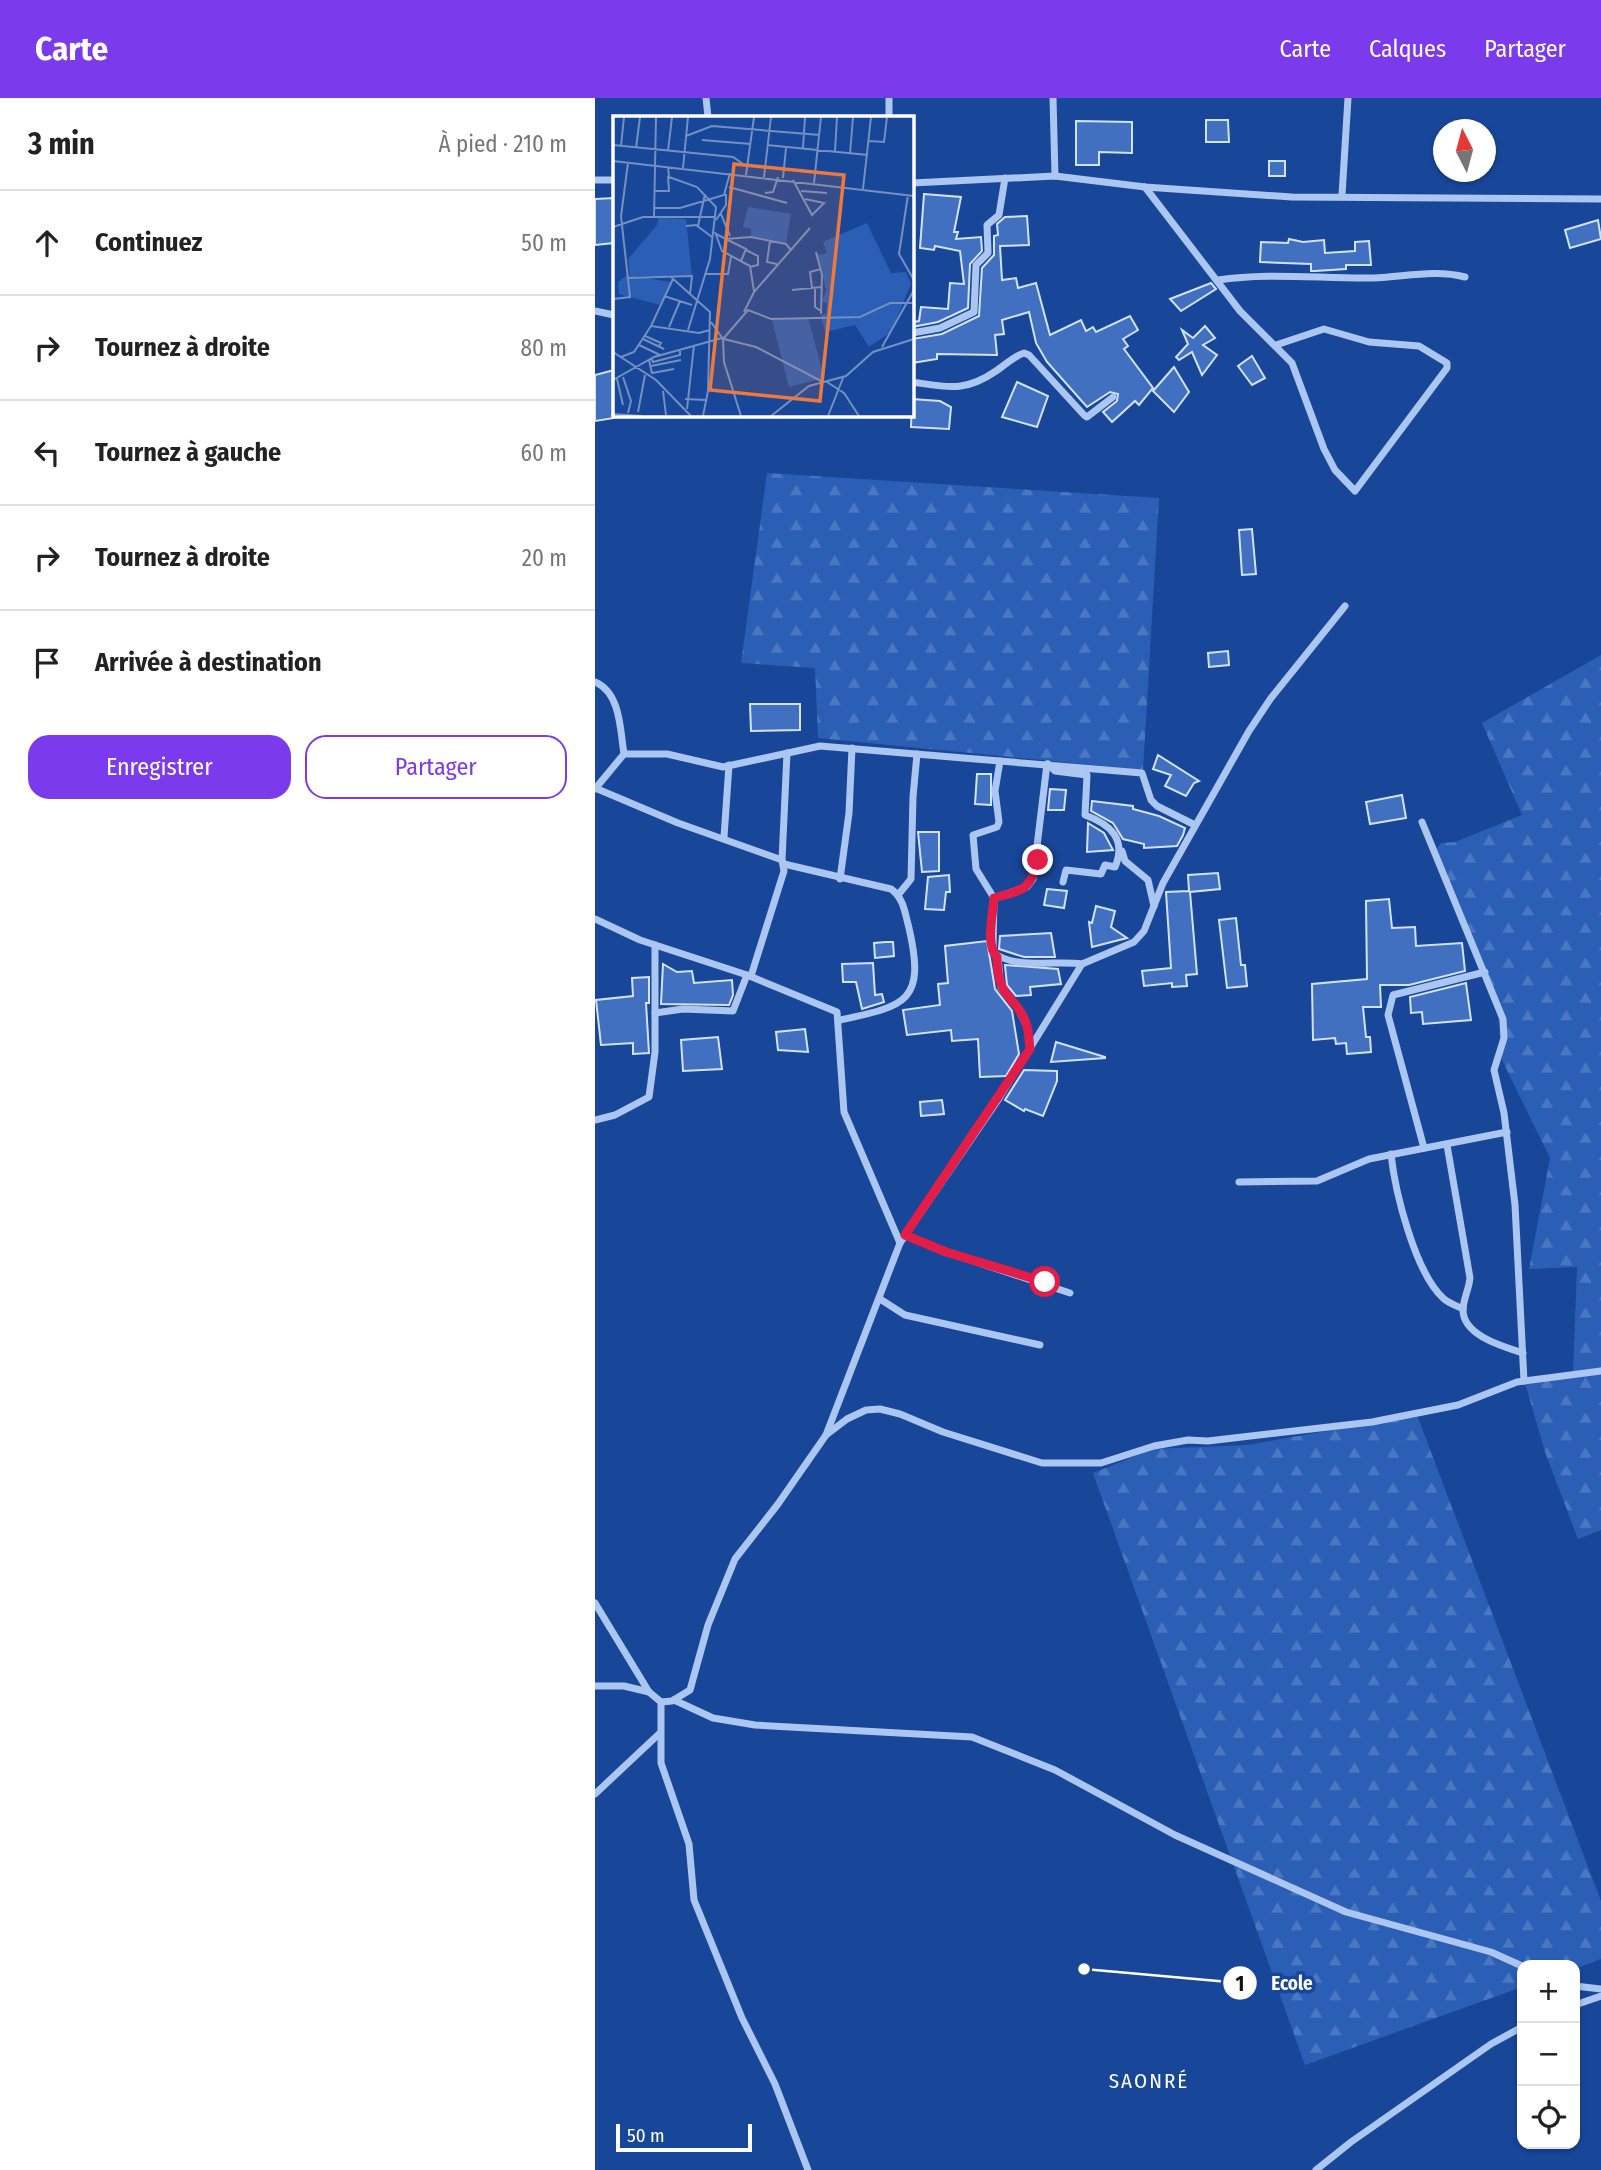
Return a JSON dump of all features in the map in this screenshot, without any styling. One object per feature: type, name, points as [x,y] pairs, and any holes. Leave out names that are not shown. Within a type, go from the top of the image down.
[{"type":"street","points":[[698,98],[707,100]]},
{"type":"street","points":[[889,98],[889,116]]},
{"type":"street","points":[[1053,98],[1055,176]]},
{"type":"street","points":[[1342,195],[1348,98]]},
{"type":"street","points":[[913,183],[1055,176],[1145,187],[1292,197],[1342,195],[1601,199]]},
{"type":"street","points":[[913,333],[940,328],[974,312],[976,265],[988,253],[987,225],[999,215],[1005,178]]},
{"type":"street","points":[[595,180],[613,180]]},
{"type":"street","points":[[1145,187],[1240,311],[1292,363],[1304,389],[1324,449],[1335,470],[1355,491],[1447,363],[1419,346],[1369,342],[1324,329],[1276,345]]},
{"type":"street","points":[[1218,279],[1245,276],[1375,278],[1450,273],[1465,277]]},
{"type":"street","points":[[595,312],[613,315]]},
{"type":"street","points":[[913,382],[953,389],[966,386],[986,378],[1024,353],[1029,355],[1087,417],[1113,397]]},
{"type":"street","points":[[997,957],[1034,964],[1081,964],[1134,942],[1144,931],[1195,825],[1271,698],[1345,606]]},
{"type":"street","points":[[595,682],[604,686],[616,706],[624,754]]},
{"type":"street","points":[[840,1020],[888,1010],[911,992],[915,978],[915,956],[898,895],[891,890],[840,879],[783,862],[724,837],[678,823],[595,788],[624,754],[667,754],[729,765],[820,746],[1142,773],[1151,800],[1157,806],[1195,825]]},
{"type":"street","points":[[840,879],[849,813],[852,748]]},
{"type":"street","points":[[655,1013],[683,1009],[733,1011],[772,913],[783,862],[787,752]]},
{"type":"street","points":[[898,895],[911,878],[917,754]]},
{"type":"street","points":[[1000,761],[995,790],[999,822],[997,827],[973,835],[976,869],[994,898],[992,942],[1001,988],[1018,1008],[1027,1027],[1030,1049]]},
{"type":"street","points":[[1047,764],[1055,771],[1087,775],[1085,815],[1105,822],[1117,837],[1125,862],[1148,880],[1154,906]]},
{"type":"street","points":[[994,898],[1027,887],[1033,880],[1047,764]]},
{"type":"street","points":[[724,837],[729,765]]},
{"type":"street","points":[[1422,822],[1503,1018],[1504,1038],[1494,1070],[1507,1132],[1524,1381]]},
{"type":"street","points":[[1063,882],[1066,870],[1101,874],[1105,865],[1115,867],[1120,847]]},
{"type":"street","points":[[595,919],[655,946],[749,975],[837,1012],[840,1020],[844,1112],[900,1243]]},
{"type":"street","points":[[595,1120],[615,1115],[649,1097],[655,1052],[655,946]]},
{"type":"street","points":[[595,1603],[649,1692],[661,1702],[685,1696],[695,1682],[708,1625],[735,1559],[778,1504],[825,1435],[900,1243],[1030,1049],[1081,964]]},
{"type":"street","points":[[1424,1148],[1388,1015],[1389,1003],[1393,995],[1485,972]]},
{"type":"street","points":[[1239,1182],[1317,1181],[1351,1165],[1391,1154],[1507,1132]]},
{"type":"street","points":[[1447,1145],[1470,1278],[1469,1293],[1463,1309],[1468,1323],[1483,1336],[1523,1353]]},
{"type":"street","points":[[1391,1154],[1394,1188],[1413,1244],[1444,1299],[1463,1309]]},
{"type":"street","points":[[905,1235],[946,1252],[1070,1293]]},
{"type":"street","points":[[880,1299],[905,1315],[1040,1345]]},
{"type":"street","points":[[825,1435],[847,1419],[866,1410],[880,1409],[1042,1463],[1090,1464],[1188,1440],[1208,1441],[1320,1429],[1438,1409],[1466,1403],[1524,1381],[1601,1371]]},
{"type":"street","points":[[595,1686],[624,1686],[649,1692]]},
{"type":"street","points":[[674,1700],[713,1718],[755,1725],[972,1737],[1055,1770],[1175,1835],[1346,1912],[1491,1952],[1517,1964]]},
{"type":"street","points":[[661,1702],[661,1763],[689,1844],[694,1900],[742,2018],[775,2084],[808,2170]]},
{"type":"street","points":[[595,1794],[660,1733]]},
{"type":"street","points":[[1580,1987],[1601,1989]]},
{"type":"street","points":[[1580,2002],[1601,1996]]},
{"type":"street","points":[[1316,2170],[1491,2044],[1517,2029]]},
{"type":"green space","points":[[767,473],[1159,498],[1143,770],[818,738],[815,668],[741,663]]},
{"type":"green space","points":[[1601,655],[1601,1530],[1578,1539],[1545,1452],[1525,1383],[1573,1373],[1577,1267],[1529,1269],[1550,1158],[1502,1060],[1498,1016],[1433,853],[1441,843],[1455,842],[1522,815],[1482,723]]},
{"type":"green space","points":[[1417,1415],[1601,1901],[1601,1959],[1580,1967],[1580,1960],[1517,1960],[1517,1989],[1305,2065],[1093,1473],[1153,1449],[1248,1445]]},
{"type":"building","points":[[1206,120],[1228,120],[1229,142],[1206,142]]},
{"type":"building","points":[[1076,121],[1132,122],[1132,153],[1099,152],[1099,165],[1076,165]]},
{"type":"building","points":[[1269,161],[1285,161],[1285,176],[1269,176]]},
{"type":"building","points":[[924,194],[961,197],[954,232],[958,232],[956,239],[981,237],[982,251],[970,264],[968,308],[938,322],[913,327],[913,322],[919,321],[921,307],[948,309],[950,283],[964,284],[960,251],[935,246],[934,250],[920,248]]},
{"type":"building","points":[[613,198],[613,243],[595,245],[595,199]]},
{"type":"building","points":[[1027,216],[1029,245],[1000,246],[1002,280],[1016,278],[1018,288],[1036,283],[1050,335],[1081,320],[1086,331],[1093,327],[1096,332],[1130,316],[1138,330],[1123,339],[1128,346],[1124,349],[1153,388],[1139,405],[1135,401],[1112,422],[1103,412],[1117,401],[1118,394],[1110,392],[1087,407],[1047,362],[1036,343],[1029,312],[1002,320],[1004,334],[995,335],[997,355],[937,354],[937,359],[913,363],[913,339],[942,334],[979,316],[982,268],[994,255],[997,224],[1005,217]]},
{"type":"building","points":[[1598,220],[1601,239],[1570,248],[1565,230]]},
{"type":"building","points":[[1289,239],[1303,242],[1324,240],[1325,253],[1355,251],[1355,242],[1369,241],[1371,265],[1346,265],[1346,269],[1311,271],[1311,264],[1260,262],[1261,242],[1288,243]]},
{"type":"building","points":[[1211,283],[1216,289],[1181,311],[1170,299]]},
{"type":"building","points":[[1205,326],[1215,338],[1203,345],[1217,355],[1202,375],[1192,352],[1179,360],[1176,357],[1188,344],[1182,330],[1193,338]]},
{"type":"building","points":[[1252,356],[1265,378],[1252,385],[1238,366]]},
{"type":"building","points":[[1174,367],[1189,392],[1174,412],[1153,391]]},
{"type":"building","points":[[613,370],[614,418],[595,421],[595,375]]},
{"type":"building","points":[[1017,382],[1048,396],[1037,427],[1002,417]]},
{"type":"building","points":[[913,399],[940,401],[951,407],[949,429],[911,427]]},
{"type":"building","points":[[1252,529],[1256,574],[1242,575],[1239,530]]},
{"type":"building","points":[[1228,651],[1229,665],[1209,667],[1208,653]]},
{"type":"building","points":[[750,704],[800,704],[800,730],[751,731]]},
{"type":"building","points":[[1158,755],[1199,781],[1194,783],[1186,796],[1165,786],[1171,775],[1153,769]]},
{"type":"building","points":[[977,774],[991,774],[991,805],[975,804]]},
{"type":"building","points":[[1050,789],[1066,790],[1064,810],[1048,810]]},
{"type":"building","points":[[1402,795],[1406,818],[1370,824],[1366,802]]},
{"type":"building","points":[[1092,801],[1133,806],[1133,809],[1159,816],[1185,828],[1183,835],[1177,846],[1144,848],[1144,844],[1123,839],[1113,823],[1091,811]]},
{"type":"building","points":[[1088,823],[1104,833],[1113,850],[1087,852]]},
{"type":"building","points":[[918,832],[939,832],[939,871],[922,872]]},
{"type":"building","points":[[1218,873],[1220,889],[1190,892],[1197,974],[1186,975],[1187,986],[1172,987],[1172,983],[1144,986],[1142,971],[1171,968],[1166,892],[1189,891],[1188,875]]},
{"type":"building","points":[[949,875],[950,892],[946,892],[944,910],[925,909],[928,877]]},
{"type":"building","points":[[1047,889],[1067,891],[1064,908],[1044,905]]},
{"type":"building","points":[[1389,899],[1392,928],[1415,927],[1416,946],[1462,943],[1465,971],[1409,985],[1380,985],[1381,1007],[1363,1007],[1366,1037],[1370,1037],[1371,1052],[1347,1054],[1346,1043],[1336,1044],[1335,1038],[1313,1040],[1312,984],[1367,979],[1366,901]]},
{"type":"building","points":[[1096,906],[1115,911],[1111,927],[1127,938],[1092,947],[1089,922],[1092,923]]},
{"type":"building","points":[[1236,918],[1241,965],[1245,965],[1247,986],[1227,988],[1219,920]]},
{"type":"building","points":[[1051,933],[1055,957],[1024,957],[999,949],[1000,936]]},
{"type":"building","points":[[987,941],[995,989],[1012,1011],[1019,1054],[1006,1076],[980,1077],[978,1039],[952,1041],[951,1030],[907,1035],[903,1010],[940,1005],[938,984],[948,983],[945,946]]},
{"type":"building","points":[[893,942],[894,956],[875,958],[874,943]]},
{"type":"building","points":[[873,963],[875,995],[882,994],[884,1002],[862,1009],[856,982],[843,982],[842,964]]},
{"type":"building","points":[[663,964],[677,972],[692,971],[694,983],[732,980],[733,995],[729,1005],[661,1004]]},
{"type":"building","points":[[1005,965],[1058,969],[1061,984],[1030,987],[1031,995],[1016,996],[1007,985]]},
{"type":"building","points":[[649,977],[649,1003],[646,1003],[649,1053],[633,1054],[633,1043],[601,1045],[596,1000],[633,996],[632,978]]},
{"type":"building","points":[[1466,983],[1471,1020],[1423,1024],[1422,1012],[1411,1013],[1410,997]]},
{"type":"building","points":[[805,1029],[808,1052],[778,1050],[776,1032]]},
{"type":"building","points":[[718,1037],[722,1069],[683,1071],[681,1040]]},
{"type":"building","points":[[1056,1042],[1105,1057],[1105,1058],[1051,1062]]},
{"type":"building","points":[[1024,1070],[1057,1071],[1057,1081],[1043,1116],[1025,1109],[1024,1111],[1005,1100]]},
{"type":"building","points":[[942,1100],[944,1114],[921,1116],[920,1102]]},
{"type":"place","name":"Ecole","points":[[1084,1969]]},
{"type":"district","name":"SAONRÉ","points":[[1149,2081]]},
{"type":"route","points":[[1038,860],[1033,880],[1027,887],[994,898],[992,942],[1001,988],[1010,1002],[1018,1008],[1027,1027],[1030,1049],[999,1100],[905,1235],[946,1252],[1045,1282]]}]
